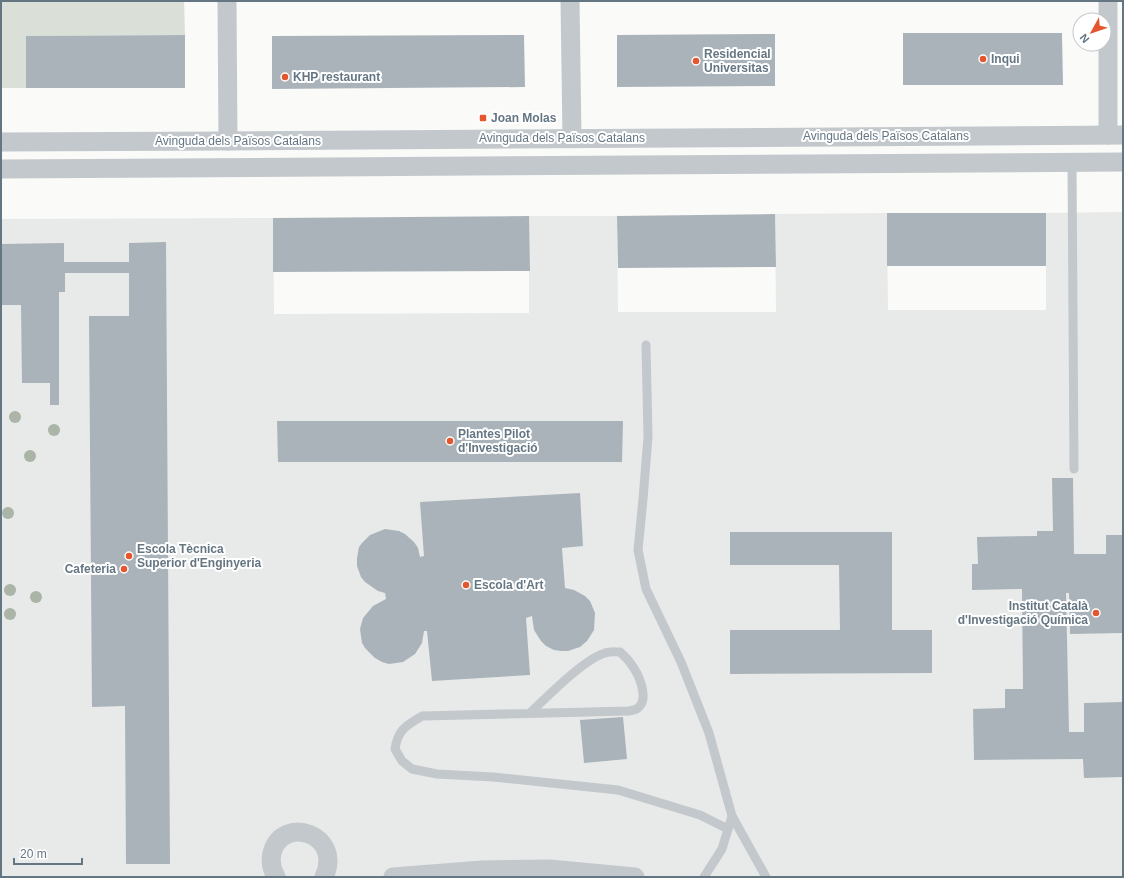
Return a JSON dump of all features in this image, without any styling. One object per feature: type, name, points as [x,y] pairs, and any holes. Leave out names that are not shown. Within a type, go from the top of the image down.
[{"type":"street","points":[[227,1],[228,142]]},
{"type":"street","points":[[570,1],[572,138]]},
{"type":"street","points":[[1108,1],[1115,135]]},
{"type":"street","name":"Avinguda dels Països Catalans","points":[[1,142],[228,142],[572,138],[1115,135]]},
{"type":"street","points":[[1,169],[1123,162]]},
{"type":"street","points":[[276,877],[272,868],[271,858],[273,849],[278,841],[285,836],[293,832],[302,832],[318,838],[324,845],[327,852],[328,861],[324,877]]},
{"type":"street","points":[[393,877],[482,870],[548,869],[635,877]]},
{"type":"lane","points":[[1072,163],[1074,469]]},
{"type":"lane","points":[[646,345],[648,437],[638,550],[646,589],[681,662],[709,733],[732,816],[766,877]]},
{"type":"lane","points":[[530,713],[580,668],[596,656],[606,652],[620,652],[631,663],[639,678],[644,696],[642,703],[638,708],[629,711],[422,716],[406,726],[397,737],[395,749],[402,761],[412,769],[437,774],[493,777],[618,790],[700,815],[728,829]]},
{"type":"lane","points":[[704,877],[722,849],[732,816]]},
{"type":"shaded area","points":[[1,1],[184,1],[185,35],[26,36],[26,88],[1,88]]},
{"type":"shaded area","points":[[1123,212],[1123,877],[1,877],[1,219],[273,218],[274,314],[529,313],[529,216],[617,216],[618,312],[776,312],[775,214],[887,213],[888,310],[1046,310],[1046,213]]},
{"type":"building","name":"Inqui","points":[[903,33],[1062,33],[1063,85],[903,85]]},
{"type":"building","name":"Residencial Universitas","points":[[775,34],[775,86],[617,87],[617,35]]},
{"type":"building","points":[[185,35],[185,88],[26,88],[26,36]]},
{"type":"building","points":[[524,35],[525,87],[272,89],[272,36]]},
{"type":"building","points":[[887,213],[1046,213],[1046,266],[887,266]]},
{"type":"building","points":[[775,214],[776,267],[618,268],[617,216]]},
{"type":"building","points":[[529,216],[530,271],[273,272],[273,218]]},
{"type":"building","name":"Escola Tècnica Superior d'Enginyeria","points":[[166,242],[170,864],[126,864],[125,706],[92,707],[89,316],[129,316],[129,273],[65,273],[65,292],[59,292],[59,405],[50,405],[50,383],[22,383],[21,305],[1,305],[1,244],[64,243],[64,262],[129,262],[129,243]]},
{"type":"building","name":"Plantes Pilot d'Investigació","points":[[277,421],[623,421],[622,462],[278,462]]},
{"type":"building","name":"Institut Català d'Investigació Química","points":[[1052,478],[1073,478],[1074,554],[1106,554],[1106,535],[1123,535],[1123,633],[1070,634],[1069,593],[1066,593],[1069,732],[1084,732],[1084,703],[1123,702],[1123,777],[1084,778],[1083,759],[974,760],[973,709],[1005,708],[1005,689],[1023,689],[1022,589],[972,590],[972,564],[978,564],[977,537],[1037,536],[1037,531],[1053,531]]},
{"type":"building","name":"Escola d'Art","points":[[580,493],[583,546],[562,548],[565,588],[574,590],[585,596],[590,601],[595,613],[594,630],[587,641],[580,647],[568,651],[561,651],[554,650],[546,646],[534,630],[532,616],[526,618],[530,675],[432,681],[427,631],[424,631],[422,643],[415,654],[403,662],[389,664],[382,662],[375,658],[365,648],[362,643],[360,629],[363,618],[373,606],[386,599],[385,593],[378,591],[365,582],[361,577],[357,566],[359,547],[370,535],[385,529],[399,531],[414,542],[418,548],[420,557],[424,556],[420,502]]},
{"type":"building","points":[[730,532],[892,532],[892,630],[932,630],[932,673],[730,674],[730,630],[840,630],[839,565],[730,565]]},
{"type":"building","points":[[623,717],[627,759],[584,763],[580,720]]},
{"type":"place","name":"Inqui","points":[[983,59]]},
{"type":"place","name":"Residencial Universitas","points":[[696,61]]},
{"type":"place","name":"KHP restaurant","points":[[285,77]]},
{"type":"place","name":"Joan Molas","points":[[483,118]]},
{"type":"place","name":"Plantes Pilot d'Investigació","points":[[450,441]]},
{"type":"place","name":"Escola Tècnica Superior d'Enginyeria","points":[[129,556]]},
{"type":"place","name":"Cafeteria","points":[[124,569]]},
{"type":"place","name":"Escola d'Art","points":[[466,585]]},
{"type":"place","name":"Institut Català d'Investigació Química","points":[[1096,613]]}]
